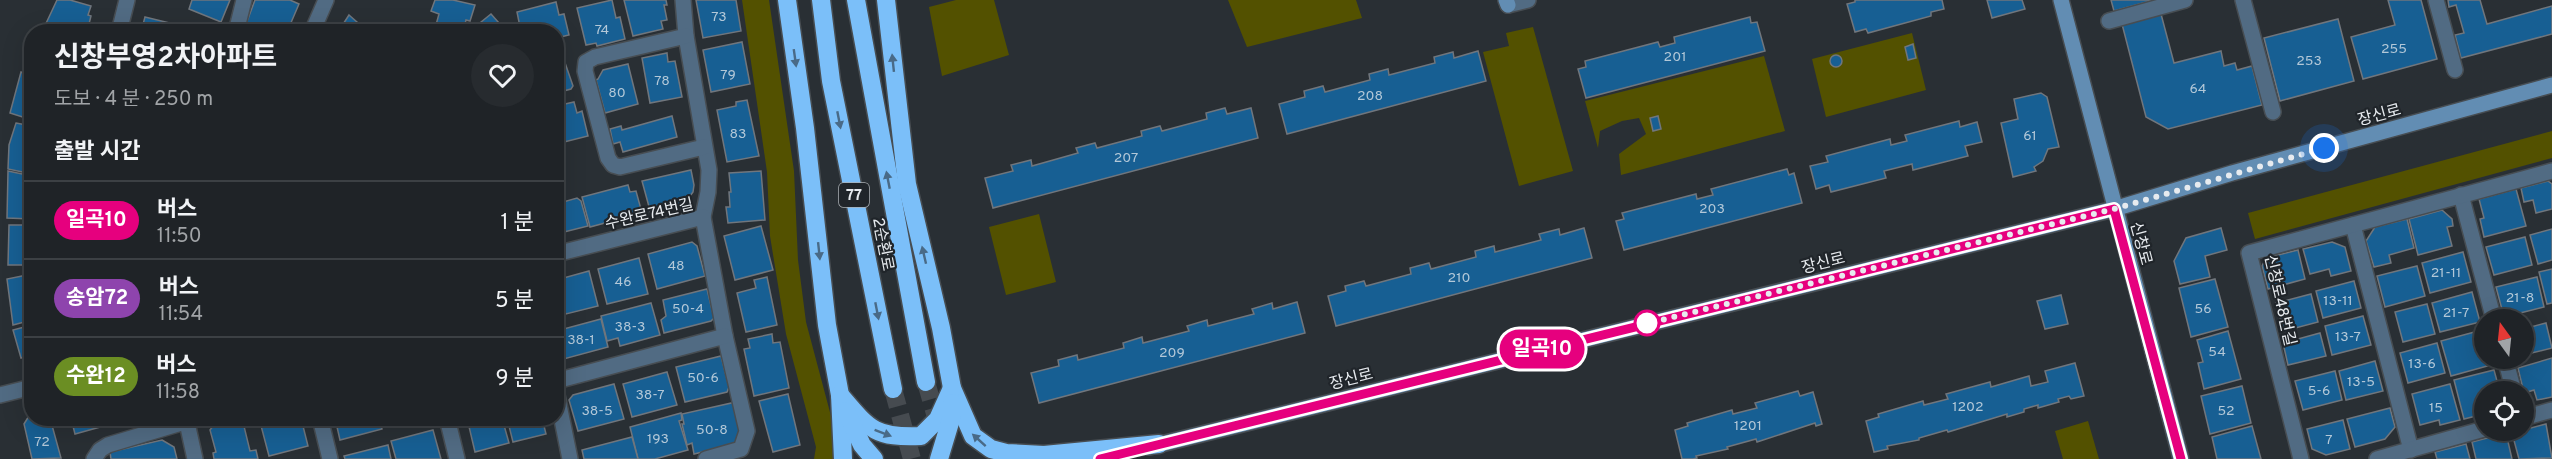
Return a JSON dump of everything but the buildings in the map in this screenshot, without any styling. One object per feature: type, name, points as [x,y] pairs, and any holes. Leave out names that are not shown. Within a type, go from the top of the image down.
[{"type":"highway","points":[[787,0],[805,128],[827,325],[840,395],[843,459]]},
{"type":"highway","name":"2순환로","points":[[821,0],[831,81],[893,389]]},
{"type":"highway","name":"2순환로","points":[[856,0],[926,382]]},
{"type":"highway","points":[[886,0],[907,184],[941,328],[952,388],[952,416],[939,459]]},
{"type":"highway","points":[[840,395],[861,420],[876,432],[894,437],[921,436],[938,419],[952,388]]},
{"type":"highway","points":[[952,388],[973,436],[991,449],[1006,453],[1044,455],[1159,444]]},
{"type":"highway","points":[[840,395],[862,446],[874,459]]},
{"type":"highway","points":[[1128,459],[1159,444]]},
{"type":"main road","name":"신창로","points":[[2061,0],[2181,459]]},
{"type":"main road","name":"장신로","points":[[1100,459],[2114,209],[2232,173],[2552,86]]},
{"type":"street","points":[[121,24],[127,0]]},
{"type":"street","points":[[238,24],[244,0]]},
{"type":"street","points":[[316,24],[326,0]]},
{"type":"street","points":[[683,0],[686,36],[709,170],[703,217]]},
{"type":"street","points":[[1507,2],[1528,0]]},
{"type":"street","points":[[2109,21],[2185,0]]},
{"type":"street","points":[[2243,0],[2273,112]]},
{"type":"street","points":[[2436,0],[2455,70]]},
{"type":"street","points":[[686,36],[595,57],[586,62],[585,71],[608,158],[613,165],[620,167],[704,147]]},
{"type":"street","name":"신창로48번길","points":[[2301,459],[2249,253],[2552,171]]},
{"type":"street","points":[[2461,195],[2491,309]]},
{"type":"street","name":"수완로74번길","points":[[564,252],[703,217],[725,336],[747,431],[741,449],[706,459]]},
{"type":"street","points":[[2353,225],[2411,450]]},
{"type":"street","points":[[564,379],[725,336]]},
{"type":"street","points":[[0,396],[24,389]]},
{"type":"street","points":[[2534,415],[2552,410]]},
{"type":"street","points":[[94,459],[100,450],[108,445],[170,426]]},
{"type":"street","points":[[191,426],[195,459]]},
{"type":"street","points":[[322,426],[330,459]]},
{"type":"street","points":[[449,426],[457,459]]},
{"type":"street","points":[[563,426],[570,459]]},
{"type":"street","points":[[2377,459],[2474,432]]},
{"type":"shaded area","points":[[742,0],[769,0],[794,171],[798,260],[806,322],[835,431],[837,459],[814,459],[816,447],[786,334],[770,236],[767,172]]},
{"type":"shaded area","points":[[956,0],[994,0],[1009,55],[942,76],[929,7]]},
{"type":"shaded area","points":[[1228,0],[1356,0],[1362,18],[1247,47]]},
{"type":"shaded area","points":[[1533,27],[1573,171],[1519,186],[1483,52],[1509,46],[1506,33]]},
{"type":"shaded area","points":[[1912,33],[1926,90],[1826,117],[1812,59]]},
{"type":"shaded area","points":[[1764,56],[1785,131],[1621,175],[1619,154],[1646,134],[1639,118],[1622,121],[1600,131],[1598,148],[1585,101]]},
{"type":"shaded area","points":[[2552,131],[2552,158],[2255,239],[2248,213]]},
{"type":"shaded area","points":[[1039,214],[1056,282],[1006,295],[989,227]]},
{"type":"shaded area","points":[[2088,421],[2099,459],[2063,459],[2055,431]]},
{"type":"tunnel","points":[[926,382],[940,431]]},
{"type":"tunnel","points":[[893,389],[912,459]]},
{"type":"bus line","name":"일곡10","points":[[1100,459],[2114,209],[2181,459]]},
{"type":"route","points":[[1647,323],[1645,324],[2114,209],[2324,148]]}]
